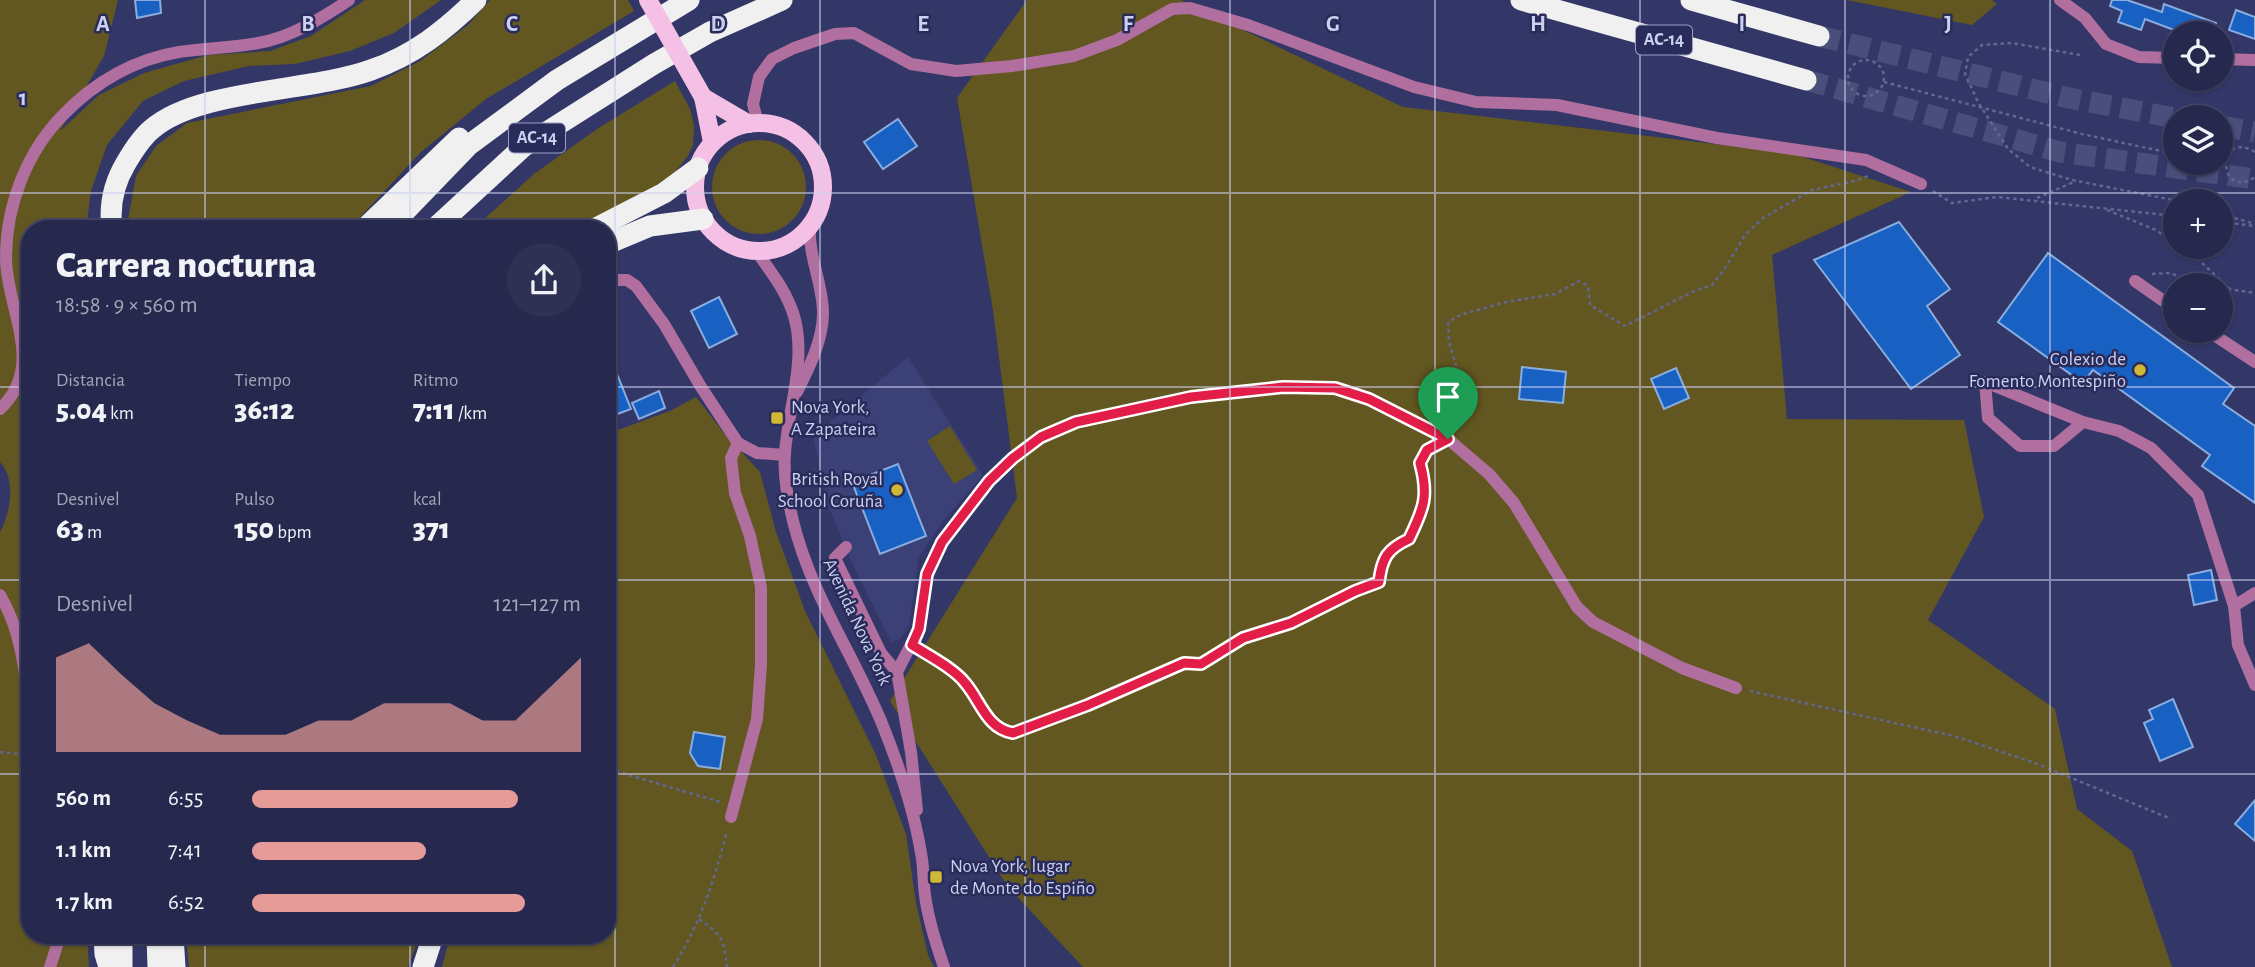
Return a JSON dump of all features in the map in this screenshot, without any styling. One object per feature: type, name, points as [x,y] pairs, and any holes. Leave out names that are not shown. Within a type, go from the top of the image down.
[{"type":"highway","points":[[98,220],[101,192],[111,165],[126,139],[142,120],[161,106],[208,89],[322,72],[366,60],[408,41],[460,0]]},
{"type":"highway","points":[[110,220],[114,191],[122,169],[136,146],[152,128],[192,106],[315,85],[372,70],[406,56],[431,41],[476,0]]},
{"type":"highway","name":"AC-14","points":[[397,220],[469,145],[556,80],[689,0]]},
{"type":"highway","name":"AC-14","points":[[444,220],[523,147],[688,44],[782,0]]},
{"type":"highway","name":"AC-14","points":[[1521,0],[1807,80]]},
{"type":"highway","name":"AC-14","points":[[1691,0],[1819,36]]},
{"type":"highway","points":[[373,220],[453,141],[522,94],[556,80]]},
{"type":"highway","points":[[612,220],[664,193],[698,167]]},
{"type":"highway","points":[[616,240],[650,226],[703,219]]},
{"type":"highway","points":[[104,944],[104,954],[109,967]]},
{"type":"highway","points":[[122,944],[122,967]]},
{"type":"highway","points":[[157,944],[158,967]]},
{"type":"highway","points":[[173,944],[174,967]]},
{"type":"highway","points":[[423,967],[430,944]]},
{"type":"main road","points":[[648,0],[703,97],[712,142]]},
{"type":"main road","points":[[703,97],[753,123]]},
{"type":"main road","points":[[753,123],[775,125],[792,132],[806,143],[816,158],[822,175],[823,193],[819,211],[810,226],[796,240],[777,249],[757,252],[726,243],[713,232],[703,219],[695,194],[698,167],[712,142],[735,127],[753,123]]},
{"type":"street","points":[[21,331],[10,298],[6,259],[9,221],[22,178],[40,141],[65,112],[96,86],[146,59],[179,52],[260,43],[301,29],[349,0]]},
{"type":"street","points":[[2060,0],[2085,18],[2106,44],[2139,57],[2163,58]]},
{"type":"street","points":[[753,123],[753,104],[759,77],[772,59],[794,48],[835,34],[854,33],[911,64],[956,71],[1012,66],[1074,56],[1117,40],[1171,9],[1190,8],[1248,25],[1414,87],[1476,102],[1556,105],[1717,138],[1866,160],[1921,184]]},
{"type":"street","points":[[2233,59],[2255,60]]},
{"type":"street","name":"Avenida Nova York","points":[[792,401],[817,346],[823,314],[809,241],[810,226]]},
{"type":"street","name":"Avenida Nova York","points":[[757,252],[784,291],[794,316],[798,360],[785,455],[786,489],[794,525],[826,611],[883,725],[909,801],[921,854]]},
{"type":"street","points":[[616,280],[626,280],[636,286],[664,324],[738,443],[757,453],[785,455]]},
{"type":"street","points":[[2135,281],[2163,301]]},
{"type":"street","points":[[2226,343],[2255,362]]},
{"type":"street","points":[[0,409],[18,381],[21,368]]},
{"type":"street","points":[[2083,422],[2054,446],[2020,446],[1988,418],[1985,382],[2083,422],[2119,431],[2151,448],[2198,495],[2234,606],[2238,645],[2255,685]]},
{"type":"street","points":[[846,547],[835,558],[881,653],[897,672],[919,629],[927,574],[942,542],[989,481],[1041,437],[1076,422],[1191,397],[1283,387],[1335,388],[1369,399],[1448,439],[1489,474],[1514,503],[1577,607],[1593,622],[1682,668],[1736,688]]},
{"type":"street","points":[[733,812],[757,719],[761,639],[761,587],[750,536],[735,493],[730,458],[738,443]]},
{"type":"street","points":[[2234,606],[2255,593]]},
{"type":"street","points":[[0,595],[11,613],[21,648]]},
{"type":"street","name":"Avenida Nova York","points":[[897,672],[912,752],[925,898],[944,967]]},
{"type":"street","points":[[50,967],[57,944]]},
{"type":"path","points":[[2080,55],[2012,43],[1982,44],[1968,57],[1965,74],[1978,102],[2008,149],[2030,167],[2077,181],[2163,198]]},
{"type":"path","points":[[1869,60],[1879,65],[1885,77],[1884,82],[1878,93],[1862,96],[1850,86],[1849,72],[1857,62],[1869,60]]},
{"type":"path","points":[[1884,82],[2082,134],[2163,151]]},
{"type":"path","points":[[2233,151],[2248,148],[2255,152]]},
{"type":"path","points":[[912,645],[966,682],[992,723],[1002,731],[1013,733],[1088,705],[1184,663],[1201,664],[1243,638],[1291,623],[1379,582],[1382,564],[1394,546],[1409,539],[1424,504],[1426,486],[1420,463],[1427,450],[1448,439],[1446,420],[1456,365],[1449,342],[1448,322],[1461,315],[1506,302],[1555,294],[1579,281],[1588,286],[1590,304],[1625,326],[1692,292],[1712,285],[1745,235],[1763,218],[1812,190],[1855,181],[1884,167]]},
{"type":"path","points":[[2229,175],[2235,181],[2247,182],[2255,177]]},
{"type":"path","points":[[2034,200],[2077,181]]},
{"type":"path","points":[[1921,184],[1952,203],[1997,197],[2163,215]]},
{"type":"path","points":[[2101,207],[2163,236]]},
{"type":"path","points":[[2233,218],[2255,225]]},
{"type":"path","points":[[2233,223],[2255,225]]},
{"type":"path","points":[[2197,259],[2213,273]]},
{"type":"path","points":[[2135,281],[2148,274],[2163,273]]},
{"type":"path","points":[[2233,290],[2255,293]]},
{"type":"path","points":[[1736,688],[1954,736],[2035,764],[2171,819]]},
{"type":"path","points":[[0,752],[21,753]]},
{"type":"path","points":[[616,771],[733,812],[710,895],[687,946],[673,967]]},
{"type":"path","points":[[699,919],[718,933],[725,944],[727,967]]},
{"type":"shaded area","points":[[0,0],[118,0],[104,56],[60,131],[99,95],[144,73],[208,55],[270,51],[311,36],[365,0],[441,0],[394,33],[350,51],[295,64],[249,66],[184,81],[143,101],[107,145],[91,191],[87,220],[21,220],[21,944],[88,944],[89,967],[0,967],[0,532],[9,506],[10,486],[0,462]]},
{"type":"shaded area","points":[[490,0],[628,0],[634,11],[486,99],[421,152],[357,220],[128,220],[136,176],[156,146],[187,123],[371,86],[420,61],[468,25]]},
{"type":"shaded area","points":[[1027,0],[1181,0],[1403,107],[1791,153],[1911,192],[1772,255],[1787,419],[1964,420],[1984,517],[1928,620],[2055,709],[2077,809],[2132,851],[2172,967],[1083,967],[1008,887],[890,701],[1017,498],[993,310],[957,98]]},
{"type":"shaded area","points":[[1847,0],[1992,0],[1997,4],[1972,25]]},
{"type":"shaded area","points":[[675,81],[690,109],[694,125],[693,145],[675,172],[656,186],[590,220],[483,220],[534,174],[597,129]]},
{"type":"shaded area","points":[[759,140],[777,144],[792,154],[802,169],[806,187],[802,205],[792,220],[777,230],[759,234],[741,230],[726,220],[716,205],[712,187],[716,169],[726,154],[741,144]]},
{"type":"shaded area","name":"British Royal School Coruña","points":[[908,357],[983,475],[943,521],[919,557],[909,626],[901,638],[891,642],[852,563],[828,505],[813,436]]},
{"type":"shaded area","points":[[696,397],[760,472],[776,532],[805,611],[876,755],[906,834],[916,903],[928,955],[934,967],[442,967],[448,944],[616,944],[616,431],[670,411]]},
{"type":"shaded area","points":[[950,426],[977,470],[954,484],[927,441]]},
{"type":"shaded area","points":[[187,944],[416,944],[408,967],[189,967]]},
{"type":"building","points":[[135,0],[160,0],[161,13],[137,18]]},
{"type":"building","points":[[2112,0],[2127,0],[2162,12],[2164,4],[2211,21],[2163,21],[2163,26],[2145,19],[2141,30],[2118,22],[2122,11],[2110,6]]},
{"type":"building","points":[[2236,10],[2255,17],[2255,39],[2233,31],[2232,21]]},
{"type":"building","points":[[898,119],[917,146],[883,169],[864,142]]},
{"type":"building","points":[[1899,222],[1950,289],[1927,306],[1960,355],[1911,389],[1814,260]]},
{"type":"building","points":[[2048,253],[2163,336],[2163,343],[2172,343],[2234,388],[2223,404],[2255,426],[2255,503],[2202,466],[2210,455],[2093,370],[2083,383],[1998,322]]},
{"type":"building","points":[[719,297],[737,334],[709,348],[691,311]]},
{"type":"building","points":[[1522,367],[1566,372],[1563,403],[1519,399]]},
{"type":"building","points":[[1676,368],[1689,398],[1664,409],[1651,379]]},
{"type":"building","points":[[616,372],[631,409],[616,415]]},
{"type":"building","points":[[659,391],[665,408],[639,419],[632,403]]},
{"type":"building","points":[[898,464],[926,536],[880,554],[852,482]]},
{"type":"building","points":[[2211,570],[2217,600],[2194,605],[2188,575]]},
{"type":"building","points":[[2173,699],[2193,747],[2160,761],[2144,723],[2153,719],[2149,710]]},
{"type":"building","points":[[694,732],[725,737],[720,769],[698,766],[690,753]]},
{"type":"building","points":[[2255,800],[2255,841],[2235,824]]},
{"type":"tunnel","points":[[1819,36],[2064,97],[2163,116]]},
{"type":"tunnel","points":[[1806,80],[2060,152],[2255,179]]},
{"type":"tunnel","points":[[2233,128],[2255,132]]},
{"type":"place","name":"Colexio de Fomento Montespiño","points":[[2140,370]]},
{"type":"place","name":"Nova York, A Zapateira","points":[[777,418]]},
{"type":"place","name":"British Royal School Coruña","points":[[897,490]]},
{"type":"place","name":"Nova York, lugar de Monte do Espiño","points":[[936,877]]},
{"type":"route","points":[[1283,387],[1335,388],[1369,399],[1448,439],[1427,450],[1420,463],[1426,486],[1424,504],[1409,539],[1394,546],[1382,564],[1379,582],[1291,623],[1243,638],[1201,664],[1184,663],[1164,670],[1088,705],[1013,733],[1002,731],[992,723],[966,682],[912,645],[919,629],[927,574],[942,542],[989,481],[1013,458],[1041,437],[1076,422],[1230,391],[1283,387]]}]
